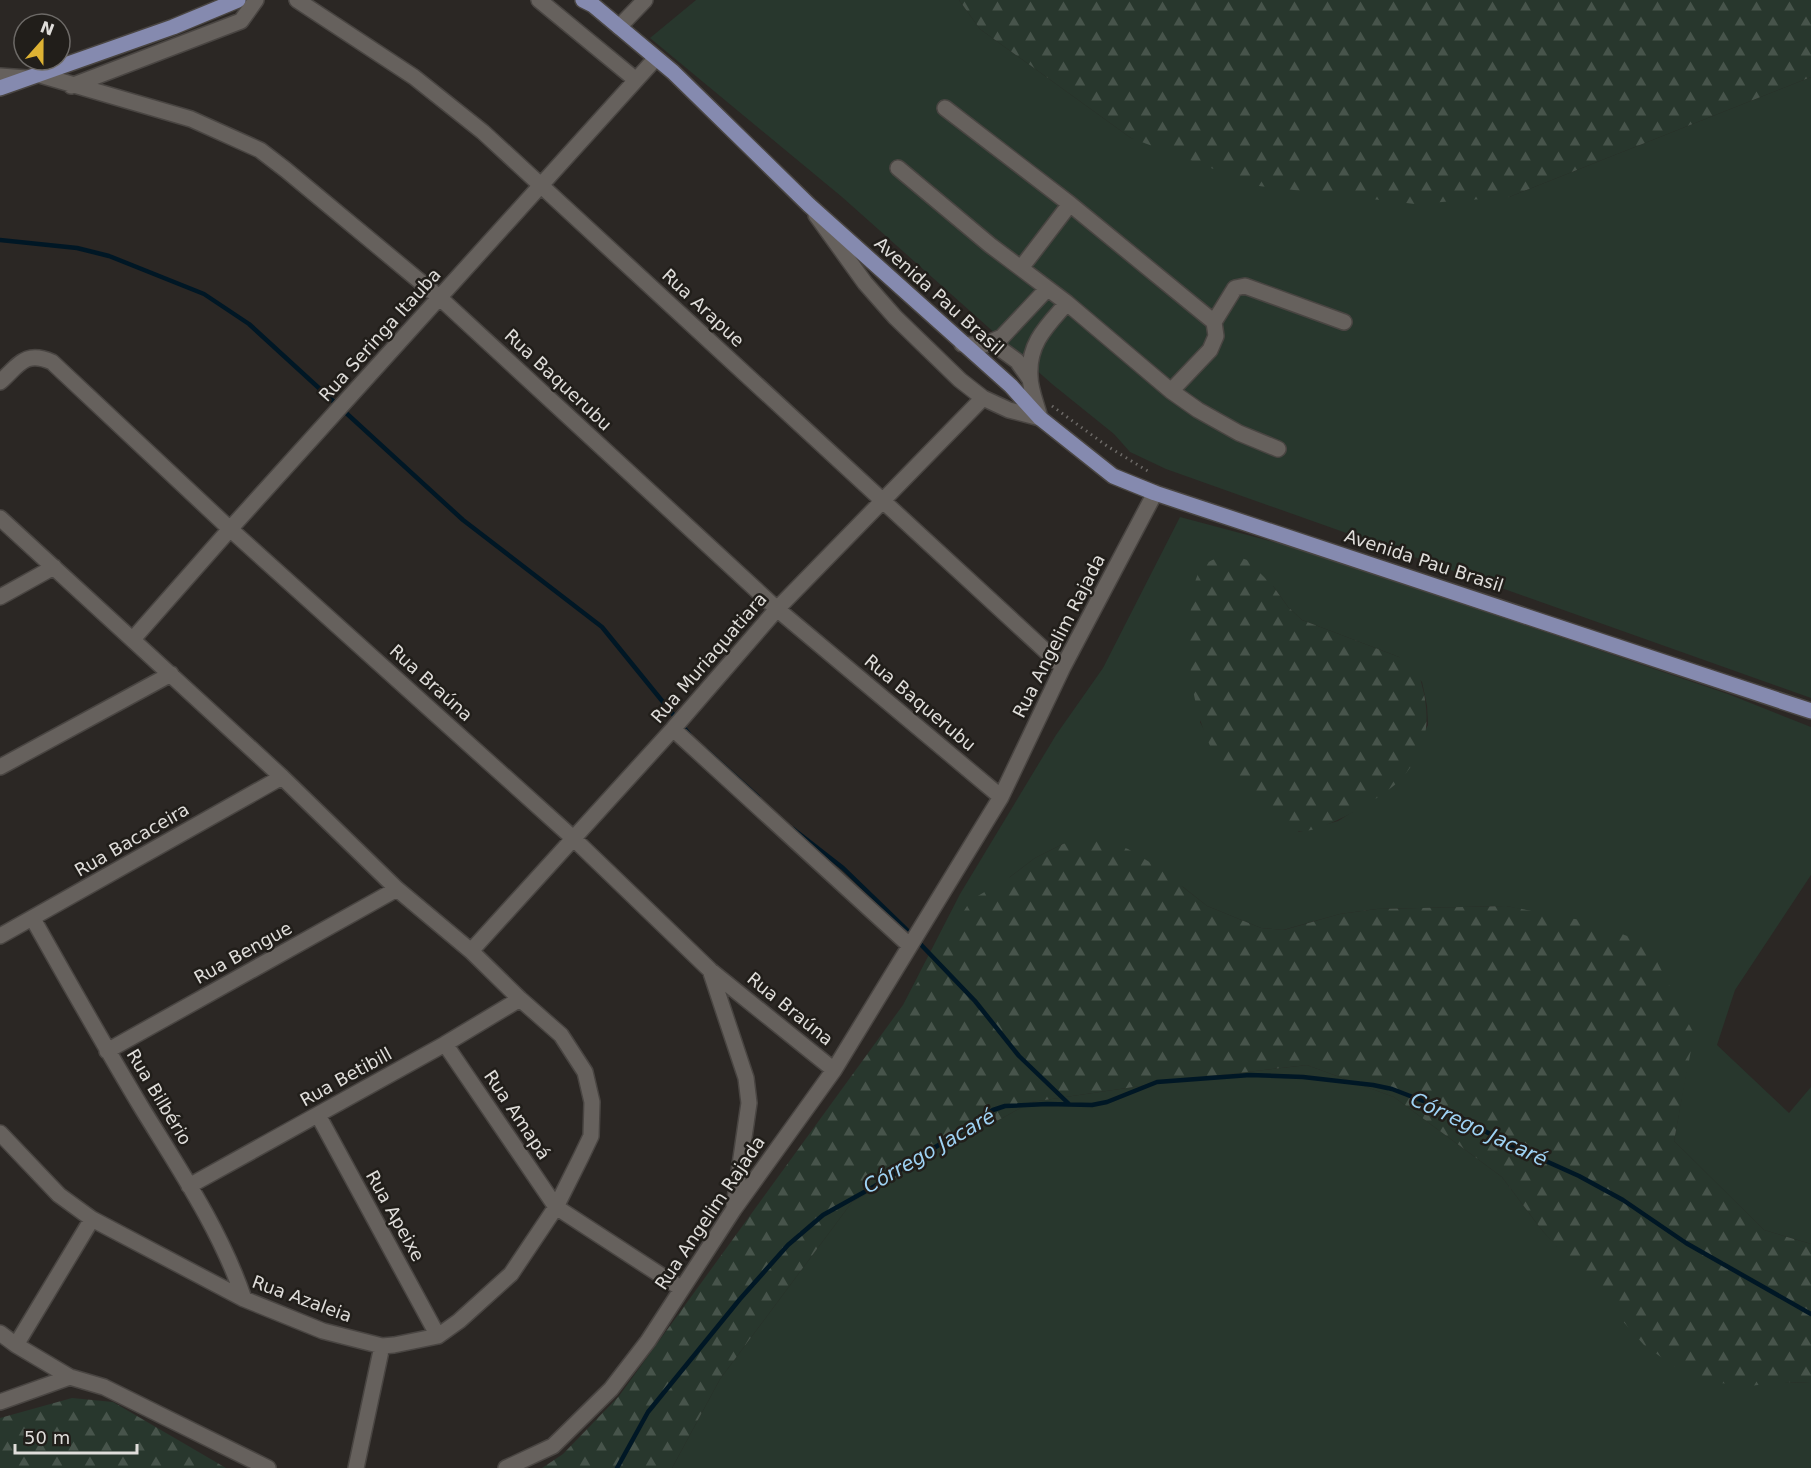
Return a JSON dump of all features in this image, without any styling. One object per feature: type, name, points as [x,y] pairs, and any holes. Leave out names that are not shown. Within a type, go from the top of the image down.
[{"type":"main road","points":[[0,88],[173,27],[238,0]]},
{"type":"main road","name":"Avenida Pau Brasil","points":[[583,0],[593,5],[673,72],[809,206],[1011,386],[1040,418],[1113,476],[1155,493],[1811,711]]},
{"type":"street","points":[[71,86],[241,21],[256,0]]},
{"type":"street","name":"Rua Arapue","points":[[297,0],[414,77],[483,132],[1063,667]]},
{"type":"street","points":[[539,0],[636,80]]},
{"type":"street","points":[[619,27],[645,0]]},
{"type":"street","name":"Rua Seringa Itauba","points":[[133,639],[656,58]]},
{"type":"street","name":"Rua Baquerubu","points":[[0,76],[35,77],[192,119],[260,150],[440,298],[777,609],[1000,797]]},
{"type":"street","points":[[945,108],[1070,204],[1214,322]]},
{"type":"street","points":[[898,168],[990,245],[1067,303],[1172,391],[1198,410],[1239,433],[1278,449]]},
{"type":"street","points":[[1022,268],[1070,204]]},
{"type":"street","name":"Avenida Pau Brasil","points":[[809,206],[872,292],[944,364],[983,398],[1009,410],[1040,418]]},
{"type":"street","points":[[1172,391],[1210,350],[1216,336],[1214,322],[1235,288],[1245,286],[1344,322]]},
{"type":"street","points":[[962,344],[981,346],[1002,337],[1047,289]]},
{"type":"street","points":[[1031,385],[1031,352],[1043,330],[1067,303]]},
{"type":"street","points":[[991,342],[1017,361],[1031,385],[1040,418]]},
{"type":"street","name":"Rua Braúna","points":[[0,382],[24,360],[39,356],[52,362],[230,529],[573,838],[710,970],[834,1070]]},
{"type":"street","name":"Rua Muriaquatiara","points":[[471,951],[679,723],[777,609],[983,398]]},
{"type":"street","name":"Rua Angelim Rajada","points":[[506,1468],[553,1446],[611,1389],[648,1341],[734,1209],[834,1070],[1000,797],[1063,667],[1155,493]]},
{"type":"street","name":"Rua Azaleia","points":[[0,518],[282,777],[397,889],[471,951],[561,1035],[585,1072],[592,1102],[591,1136],[556,1207],[511,1274],[459,1321],[438,1336],[382,1346],[323,1331],[244,1299],[92,1218],[59,1195],[0,1133]]},
{"type":"street","points":[[0,597],[54,567]]},
{"type":"street","points":[[0,767],[171,674]]},
{"type":"street","points":[[679,723],[913,938]]},
{"type":"street","name":"Rua Bacaceira","points":[[0,936],[282,777]]},
{"type":"street","name":"Rua Bengue","points":[[107,1050],[397,889]]},
{"type":"street","name":"Rua Bilbério","points":[[33,919],[107,1050],[189,1186],[232,1265],[244,1299]]},
{"type":"street","points":[[710,970],[746,1078],[748,1103],[734,1209]]},
{"type":"street","name":"Rua Betibill","points":[[189,1186],[445,1044],[520,999]]},
{"type":"street","name":"Rua Amapá","points":[[445,1044],[556,1207]]},
{"type":"street","name":"Rua Apeixe","points":[[318,1115],[438,1336]]},
{"type":"street","points":[[556,1207],[682,1289]]},
{"type":"street","points":[[16,1345],[92,1218]]},
{"type":"street","points":[[0,1333],[70,1377],[104,1387],[268,1468]]},
{"type":"street","points":[[356,1468],[382,1346]]},
{"type":"street","points":[[0,1402],[70,1377]]},
{"type":"path","points":[[1031,385],[1107,446],[1154,475]]},
{"type":"green space","points":[[696,0],[959,0],[980,29],[1131,138],[1509,197],[1811,77],[1811,698],[1166,469],[1130,452],[1114,434],[1052,384],[842,197],[650,38]]},
{"type":"green space","points":[[959,0],[1811,0],[1811,77],[1509,197],[1415,204],[1259,186],[1131,138],[980,29]]},
{"type":"green space","points":[[1180,517],[1304,550],[1728,694],[1811,727],[1811,875],[1735,990],[1717,1045],[1789,1113],[1811,1087],[1811,1244],[1764,1230],[1674,1141],[1693,1034],[1538,913],[1506,906],[1377,909],[1340,914],[1283,930],[1261,928],[1207,906],[1183,887],[1063,844],[1035,858],[1010,877],[903,1005],[960,894],[1056,735],[1103,668]],"holes":[[[1273,586],[1288,607],[1302,620],[1399,657],[1422,682],[1428,725],[1393,786],[1338,821],[1299,832],[1230,779],[1200,722]]]},
{"type":"green space","points":[[1231,554],[1247,560],[1302,620],[1399,657],[1416,666],[1427,713],[1423,742],[1417,756],[1409,769],[1389,790],[1364,806],[1319,828],[1306,831],[1290,829],[1256,806],[1229,779],[1208,742],[1201,722],[1190,661],[1189,640],[1193,590],[1198,574],[1204,566],[1212,560]]},
{"type":"green space","points":[[1083,839],[1105,841],[1128,849],[1156,866],[1207,906],[1261,928],[1284,930],[1340,914],[1377,909],[1506,906],[1591,922],[1648,944],[1694,1034],[1674,1141],[1764,1230],[1811,1244],[1811,1383],[1785,1382],[1749,1386],[1711,1382],[1678,1369],[1644,1345],[1541,1229],[1502,1177],[1394,1097],[1307,1065],[1195,1078],[1031,1102],[852,1202],[720,1379],[672,1468],[542,1468],[563,1454],[619,1396],[903,1005],[971,900],[1010,877],[1035,858],[1063,844]]},
{"type":"green space","points":[[1307,1065],[1394,1097],[1502,1177],[1541,1229],[1583,1274],[1785,1382],[1811,1383],[1811,1468],[672,1468],[720,1379],[852,1202],[1031,1102],[1195,1078]]},
{"type":"green space","points":[[72,1398],[113,1402],[226,1468],[0,1468],[0,1418]]},
{"type":"waterway","points":[[0,240],[77,248],[109,256],[204,294],[249,324],[463,520],[602,627],[689,734]]},
{"type":"waterway","points":[[706,750],[758,797]]},
{"type":"waterway","points":[[793,829],[843,868],[904,927],[975,1001],[1019,1056],[1069,1104]]},
{"type":"waterway","name":"Córrego Jacaré","points":[[617,1468],[648,1412],[740,1299],[788,1245],[823,1215],[875,1186],[993,1110],[1005,1106],[1092,1105],[1107,1102],[1157,1082],[1250,1075],[1303,1077],[1392,1089],[1449,1111],[1508,1144],[1579,1176],[1623,1200],[1686,1243],[1811,1314]]}]
